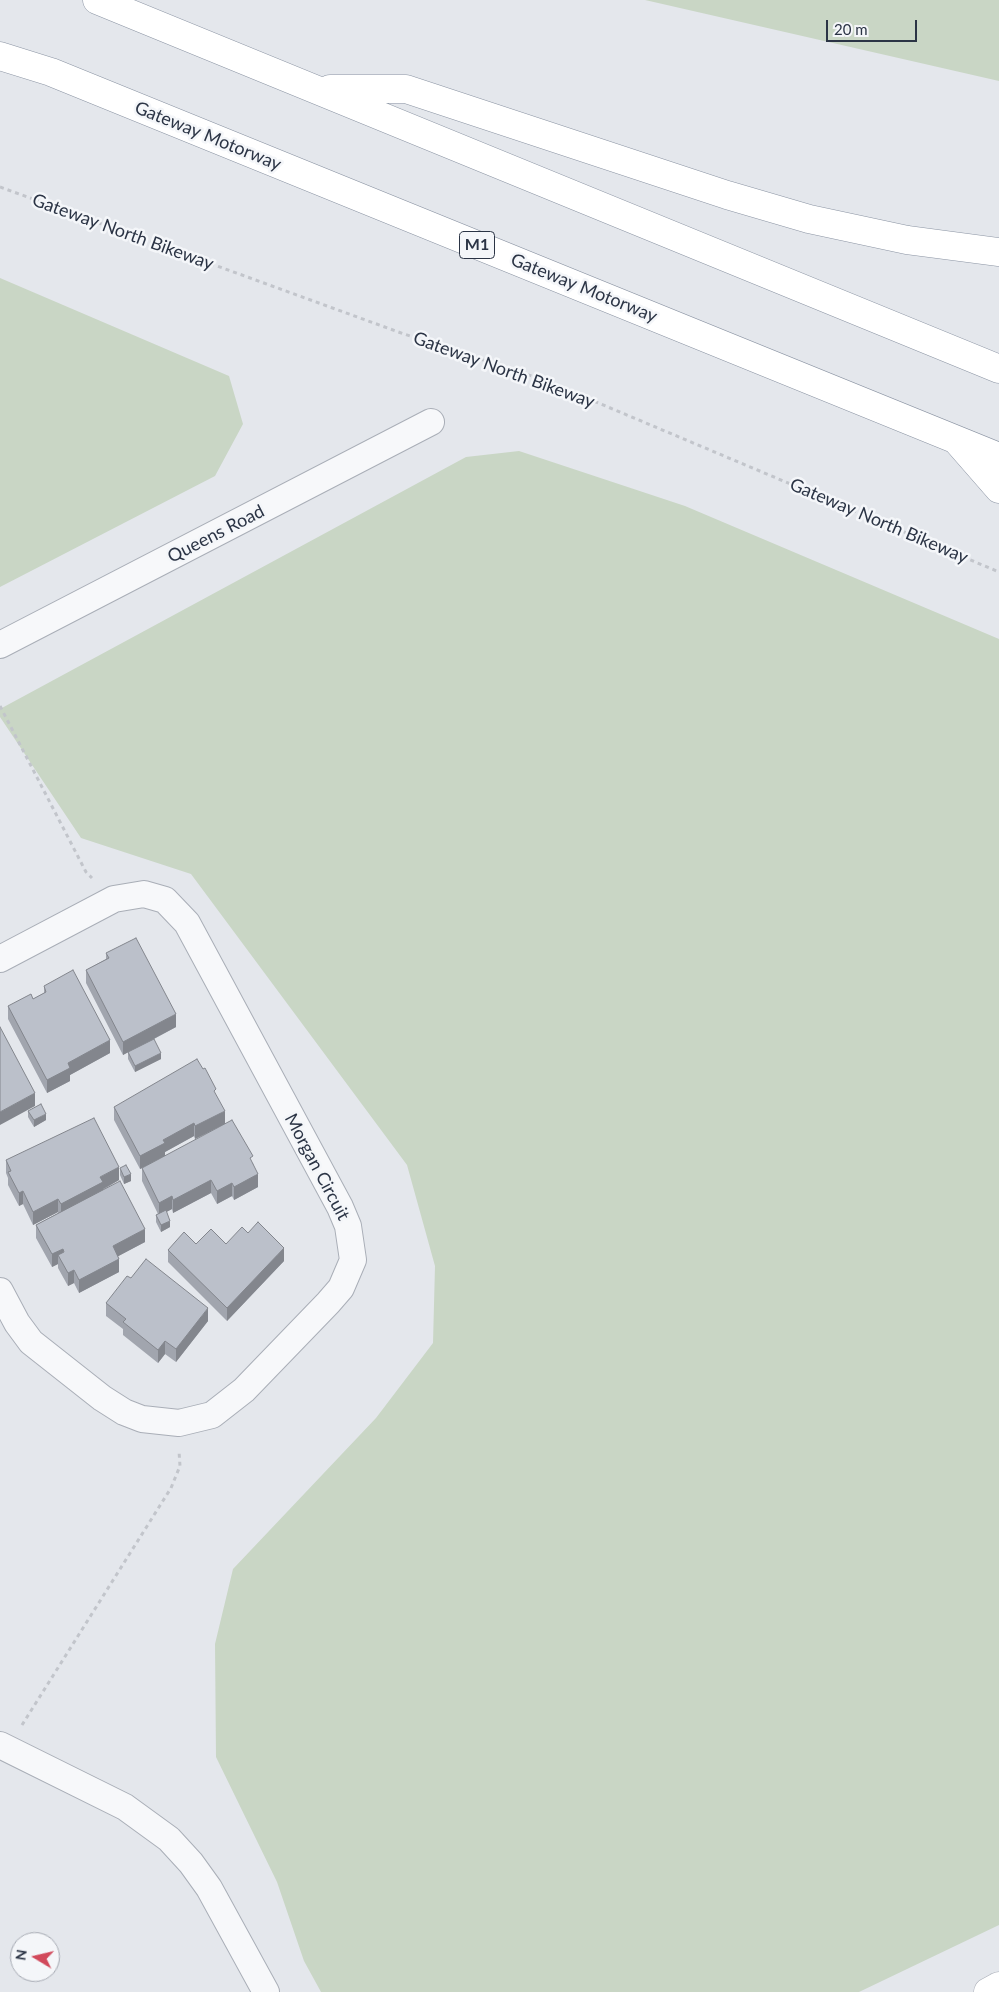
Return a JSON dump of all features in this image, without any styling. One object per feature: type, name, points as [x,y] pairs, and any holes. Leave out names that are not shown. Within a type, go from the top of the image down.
[{"type":"main road","points":[[97,0],[319,89],[999,369]]},
{"type":"main road","name":"Gateway Motorway","points":[[0,56],[51,72],[999,457]]},
{"type":"main road","points":[[319,89],[406,88],[726,195],[809,219],[907,240],[999,252]]},
{"type":"main road","points":[[953,438],[999,488]]},
{"type":"main road","points":[[988,1992],[999,1986]]},
{"type":"street","name":"Queens Road","points":[[0,644],[431,422]]},
{"type":"street","name":"Morgan Circuit","points":[[0,959],[114,899],[129,895],[156,896],[165,900],[187,922],[340,1207],[348,1226],[353,1260],[348,1276],[328,1304],[228,1405],[212,1415],[179,1423],[142,1419],[124,1412],[102,1398],[31,1342],[17,1323],[0,1290]]},
{"type":"street","points":[[4,1747],[125,1806],[169,1839],[209,1888],[266,1992]]},
{"type":"path","name":"Gateway North Bikeway","points":[[0,187],[404,334],[544,380],[999,572]]},
{"type":"path","points":[[0,706],[86,872],[114,899]]},
{"type":"path","points":[[4,1747],[171,1488],[180,1466],[179,1423]]},
{"type":"green space","points":[[645,0],[999,0],[999,81]]},
{"type":"green space","points":[[0,278],[229,376],[243,424],[215,476],[0,587]]},
{"type":"green space","points":[[519,451],[685,506],[999,639],[999,1925],[859,1992],[321,1992],[304,1961],[277,1882],[216,1757],[215,1644],[233,1569],[376,1418],[433,1343],[435,1266],[407,1165],[191,874],[81,838],[0,717],[0,709],[466,457]]},
{"type":"building","points":[[136,938],[176,1014],[123,1042],[86,970],[109,958],[106,953]]},
{"type":"building","points":[[73,970],[110,1040],[68,1063],[70,1068],[47,1080],[8,1006],[31,994],[33,999],[46,992],[44,986]]},
{"type":"building","points":[[0,1027],[35,1093],[0,1112]]},
{"type":"building","points":[[154,1039],[161,1053],[135,1066],[128,1052]]},
{"type":"building","points":[[197,1059],[203,1069],[205,1068],[216,1089],[214,1091],[225,1111],[195,1126],[194,1123],[163,1140],[165,1143],[140,1156],[114,1107]]},
{"type":"building","points":[[41,1104],[46,1114],[34,1120],[28,1111]]},
{"type":"building","points":[[94,1118],[119,1167],[100,1177],[103,1182],[61,1204],[58,1199],[33,1212],[23,1191],[19,1193],[8,1172],[11,1171],[6,1160]]},
{"type":"building","points":[[232,1120],[253,1156],[250,1158],[258,1174],[234,1187],[232,1183],[217,1191],[211,1180],[173,1200],[172,1196],[159,1203],[142,1168]]},
{"type":"building","points":[[126,1165],[131,1174],[124,1177],[120,1168]]},
{"type":"building","points":[[120,1181],[145,1229],[113,1246],[119,1259],[79,1280],[74,1270],[68,1273],[58,1255],[64,1252],[63,1249],[52,1254],[36,1225]]},
{"type":"building","points":[[166,1210],[170,1221],[161,1225],[156,1215]]},
{"type":"building","points":[[258,1222],[284,1248],[227,1308],[168,1250],[184,1232],[196,1244],[211,1229],[226,1244],[242,1227],[248,1233]]},
{"type":"building","points":[[146,1259],[208,1308],[176,1349],[165,1341],[158,1350],[123,1322],[126,1319],[106,1303],[127,1276],[131,1278]]}]
